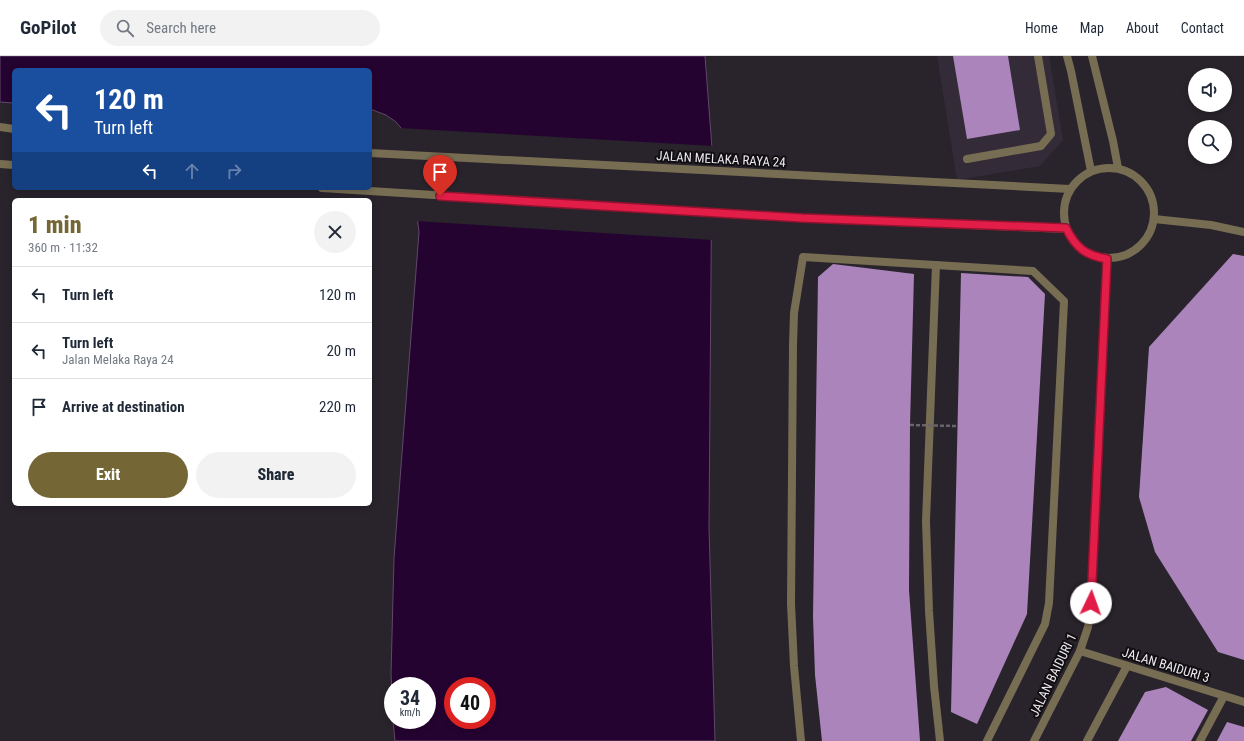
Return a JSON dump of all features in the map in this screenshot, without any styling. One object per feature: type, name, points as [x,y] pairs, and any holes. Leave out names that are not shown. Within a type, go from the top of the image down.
[{"type":"street","points":[[968,159],[1041,146],[1051,134],[1038,56]]},
{"type":"street","points":[[1067,56],[1091,171]]},
{"type":"street","points":[[1092,56],[1118,168]]},
{"type":"street","points":[[0,127],[12,129]]},
{"type":"street","name":"JALAN MELAKA RAYA 24","points":[[372,153],[1070,189]]},
{"type":"street","points":[[0,164],[12,165]]},
{"type":"street","points":[[1104,168],[1118,168],[1130,173],[1141,181],[1149,192],[1154,205],[1154,219],[1151,232],[1144,243],[1133,252],[1121,258],[1107,259],[1094,257],[1082,250],[1072,241],[1066,228],[1063,215],[1065,201],[1070,189],[1079,178],[1091,171],[1104,168]]},
{"type":"street","points":[[346,190],[802,218],[1066,228]]},
{"type":"street","points":[[1154,219],[1211,225],[1244,232]]},
{"type":"street","points":[[802,741],[794,666],[791,604],[792,344],[794,313],[803,257],[1033,271],[1064,301],[1049,595],[1045,624],[987,741]]},
{"type":"street","name":"JALAN BAIDURI 1","points":[[1034,741],[1080,651],[1088,627],[1091,603],[1107,259]]},
{"type":"street","points":[[936,265],[926,521],[933,679],[940,741]]},
{"type":"street","name":"JALAN BAIDURI 3","points":[[1080,651],[1244,702]]},
{"type":"street","points":[[1087,741],[1127,666]]},
{"type":"street","points":[[1200,741],[1224,696]]},
{"type":"path","points":[[910,425],[957,426]]},
{"type":"shaded area","points":[[0,56],[705,56],[712,148],[709,527],[715,741],[395,741],[394,729],[436,729],[436,677],[391,677],[394,558],[419,232],[407,135],[396,122],[386,115],[372,110],[372,68],[12,68],[12,103],[0,102]]},
{"type":"shaded area","points":[[937,56],[1049,56],[1063,140],[1040,166],[957,180]]},
{"type":"pier","points":[[399,128],[714,146],[713,240],[416,221],[405,135]]},
{"type":"building","points":[[953,56],[1008,56],[1020,130],[967,139]]},
{"type":"building","points":[[1233,254],[1244,256],[1244,660],[1218,652],[1155,552],[1139,497],[1149,347]]},
{"type":"building","points":[[833,264],[914,274],[910,425],[909,590],[920,741],[822,741],[815,675],[813,617],[818,277]]},
{"type":"building","points":[[961,273],[1028,277],[1045,294],[1027,614],[977,724],[951,712]]},
{"type":"building","points":[[1166,687],[1208,710],[1191,741],[1118,741],[1145,692]]},
{"type":"building","points":[[1227,722],[1244,727],[1244,741],[1217,741]]},
{"type":"route","points":[[440,196],[802,218],[1066,228],[1072,241],[1082,250],[1094,257],[1107,259],[1091,603]]}]
